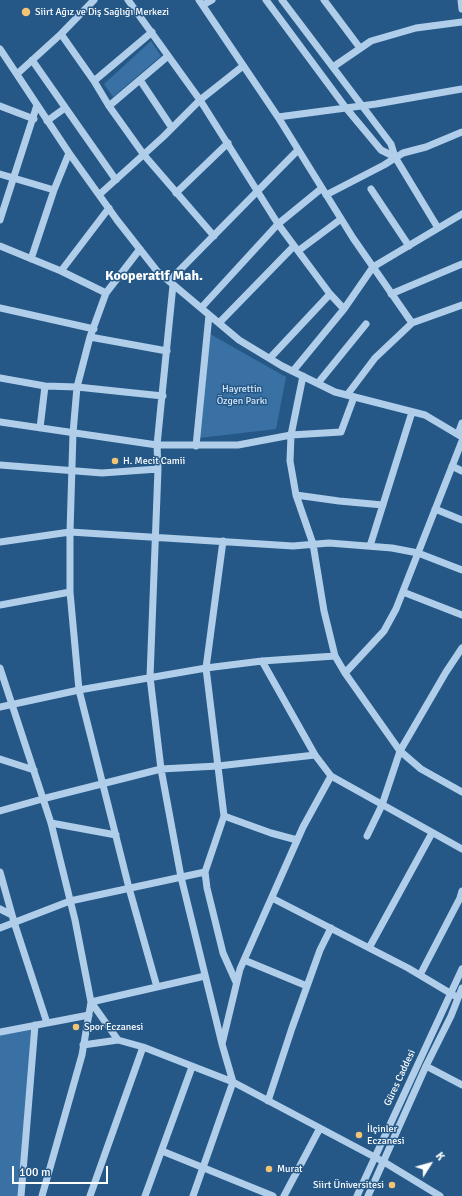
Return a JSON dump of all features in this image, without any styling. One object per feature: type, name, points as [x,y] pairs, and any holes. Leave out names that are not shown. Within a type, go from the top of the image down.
[{"type":"street","points":[[17,74],[61,34],[94,0]]},
{"type":"street","points":[[128,0],[200,100],[278,224],[330,294],[344,309]]},
{"type":"street","points":[[212,0],[201,3],[242,66],[278,117],[341,219],[412,324]]},
{"type":"street","points":[[266,0],[346,108],[381,150],[395,157]]},
{"type":"street","points":[[282,0],[391,144],[395,157],[438,228]]},
{"type":"street","points":[[324,0],[360,48]]},
{"type":"street","points":[[461,0],[462,9]]},
{"type":"street","points":[[333,67],[371,41],[416,28],[462,22]]},
{"type":"street","points":[[94,82],[152,32]]},
{"type":"street","points":[[61,34],[109,106],[144,154],[214,236]]},
{"type":"street","points":[[0,49],[69,153],[157,271],[209,315],[239,340],[318,384],[335,392],[425,415],[461,437]]},
{"type":"street","points":[[109,106],[168,56]]},
{"type":"street","points":[[32,60],[116,180]]},
{"type":"street","points":[[100,194],[172,128],[200,100],[242,66]]},
{"type":"street","points":[[140,80],[172,128]]},
{"type":"street","points":[[278,117],[363,106],[462,89]]},
{"type":"street","points":[[0,220],[34,119],[37,105]]},
{"type":"street","points":[[0,106],[34,119]]},
{"type":"street","points":[[47,121],[65,108]]},
{"type":"street","points":[[326,195],[384,165],[403,153],[426,147],[462,132]]},
{"type":"street","points":[[176,193],[228,143]]},
{"type":"street","points":[[193,1196],[233,1082],[222,1044],[181,877],[161,769],[150,677],[158,469],[157,445],[167,351],[171,283],[214,236],[298,150]]},
{"type":"street","points":[[32,259],[54,190],[69,153]]},
{"type":"street","points":[[0,174],[54,190]]},
{"type":"street","points":[[201,308],[278,224],[322,188]]},
{"type":"street","points":[[370,189],[409,246]]},
{"type":"street","points":[[61,271],[109,208]]},
{"type":"street","points":[[293,371],[344,309],[373,267],[462,214]]},
{"type":"street","points":[[219,323],[296,249],[341,219]]},
{"type":"street","points":[[0,246],[61,271],[106,293]]},
{"type":"street","points":[[140,249],[106,293],[90,337],[77,387],[73,433],[70,592],[78,690],[157,987]]},
{"type":"street","points":[[392,294],[462,264]]},
{"type":"street","points":[[270,358],[330,294]]},
{"type":"street","points":[[0,422],[157,445],[196,446],[238,444],[291,435],[342,432],[351,396],[375,358],[412,324],[462,305]]},
{"type":"street","points":[[0,308],[94,329]]},
{"type":"street","points":[[196,446],[209,315]]},
{"type":"street","points":[[318,384],[366,324]]},
{"type":"street","points":[[90,337],[167,351]]},
{"type":"street","points":[[303,376],[291,435],[290,461],[296,495],[312,544],[324,611],[335,656],[345,673],[400,751],[422,770],[462,792]]},
{"type":"street","points":[[0,378],[45,386],[77,387],[163,396]]},
{"type":"street","points":[[40,428],[45,386]]},
{"type":"street","points":[[370,546],[412,412]]},
{"type":"street","points":[[345,673],[384,632],[396,609],[452,466],[461,437],[462,423]]},
{"type":"street","points":[[0,465],[72,472],[102,473],[158,469]]},
{"type":"street","points":[[452,466],[462,471]]},
{"type":"street","points":[[296,495],[383,505]]},
{"type":"street","points":[[435,509],[462,520]]},
{"type":"street","points":[[0,542],[70,532],[223,540],[293,546],[329,543],[392,548],[418,553],[462,570]]},
{"type":"street","points":[[223,540],[206,668],[224,816],[205,872],[207,888],[223,953],[236,982]]},
{"type":"street","points":[[0,605],[70,592]]},
{"type":"street","points":[[403,592],[462,615]]},
{"type":"street","points":[[367,836],[382,805],[400,751],[446,672],[462,648]]},
{"type":"street","points":[[0,707],[78,690],[206,668],[262,661],[335,656]]},
{"type":"street","points":[[262,661],[315,755],[331,776],[462,849]]},
{"type":"street","points":[[0,668],[51,823],[70,901],[91,1002],[74,1083],[42,1196]]},
{"type":"street","points":[[0,811],[43,798],[161,769],[218,766],[315,755]]},
{"type":"street","points":[[0,759],[34,770]]},
{"type":"street","points":[[222,1044],[236,982],[244,960],[303,827],[331,776]]},
{"type":"street","points":[[224,816],[271,833],[297,840]]},
{"type":"street","points":[[51,823],[116,836]]},
{"type":"street","points":[[369,948],[432,833]]},
{"type":"street","points":[[0,872],[13,919],[47,1023]]},
{"type":"street","points":[[0,928],[13,919],[70,901],[205,872]]},
{"type":"street","points":[[420,976],[460,898],[462,891]]},
{"type":"street","points":[[272,898],[369,948],[454,996]]},
{"type":"street","points":[[0,909],[13,919]]},
{"type":"street","points":[[268,1101],[320,950],[331,928]]},
{"type":"street","points":[[244,960],[307,986]]},
{"type":"street","name":"Güres Caddesi","points":[[357,1196],[454,996],[452,989],[462,969]]},
{"type":"street","points":[[91,1002],[205,976]]},
{"type":"street","points":[[368,1196],[426,1066],[452,1016],[454,996],[462,988]]},
{"type":"street","points":[[91,1002],[118,1040]]},
{"type":"street","points":[[0,1032],[89,1015]]},
{"type":"street","points":[[21,1196],[35,1025]]},
{"type":"street","points":[[83,1045],[118,1040],[233,1082],[375,1157],[440,1196]]},
{"type":"street","points":[[90,1196],[143,1048]]},
{"type":"street","points":[[426,1066],[462,1085]]},
{"type":"street","points":[[146,1196],[192,1067]]},
{"type":"street","points":[[284,1196],[320,1128]]},
{"type":"street","points":[[162,1151],[273,1196]]},
{"type":"green space","points":[[151,41],[161,56],[113,97],[104,84]]},
{"type":"green space","name":"Hayrettin Özgen Parkı","points":[[210,334],[286,377],[276,429],[199,438]]},
{"type":"green space","points":[[35,1025],[21,1196],[0,1196],[0,1032]]},
{"type":"place","name":"Siirt Ağız ve Diş Sağlığı Merkezi","points":[[26,12]]},
{"type":"place","name":"H. Mecit Camii","points":[[115,461]]},
{"type":"place","name":"Spor Eczanesi","points":[[76,1027]]},
{"type":"place","name":"İlçinler Eczanesi","points":[[359,1135]]},
{"type":"place","name":"Murat","points":[[269,1169]]},
{"type":"place","name":"Siirt Üniversitesi","points":[[392,1185]]},
{"type":"district","name":"Kooperatif Mah.","points":[[154,276]]}]
